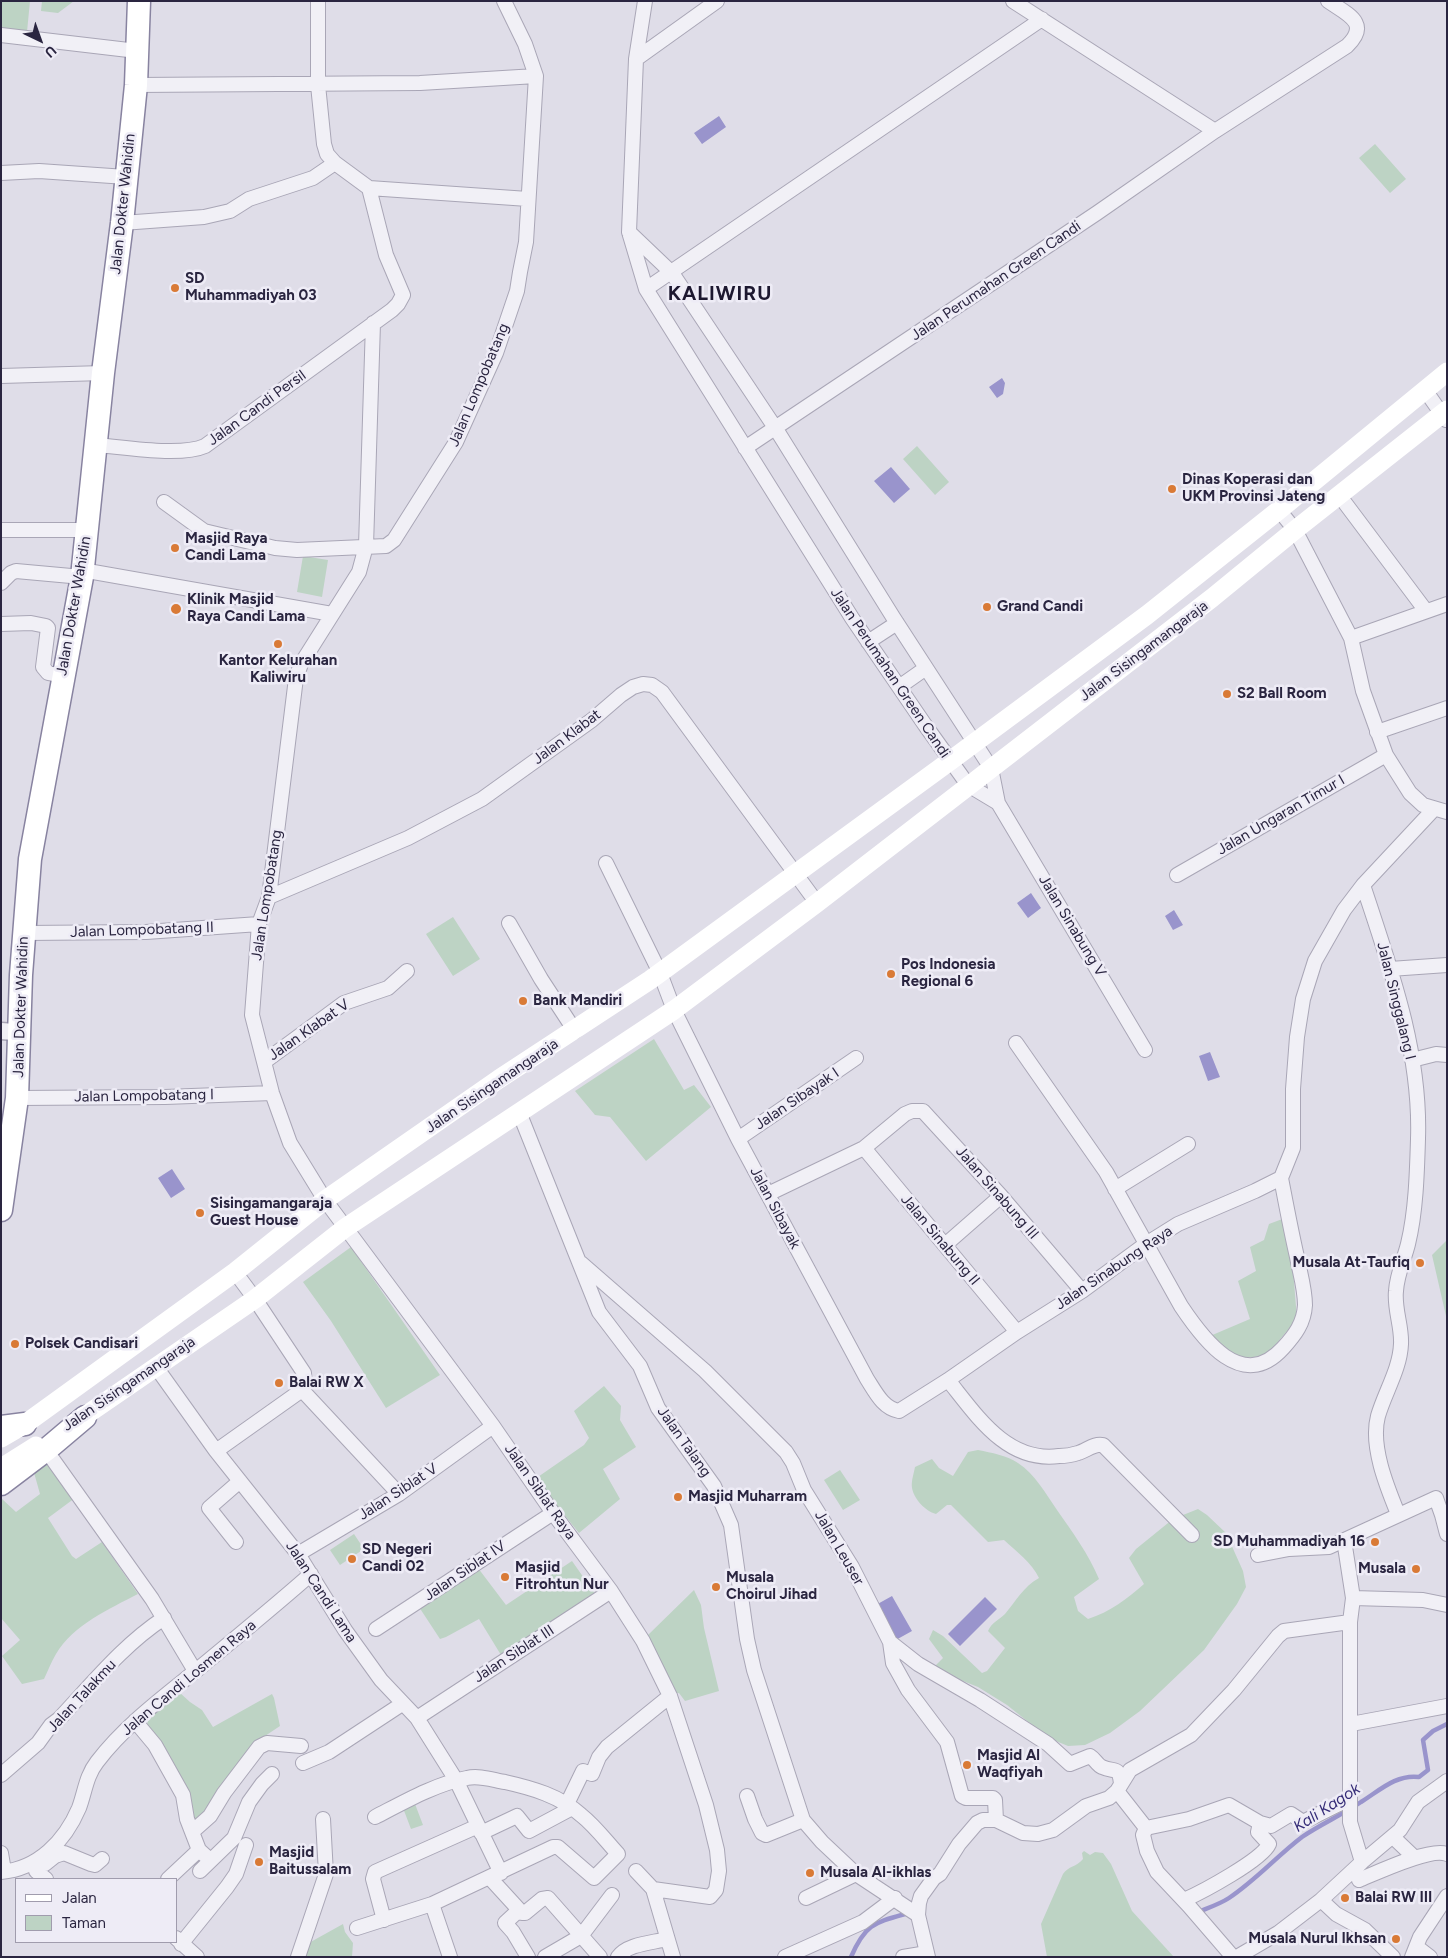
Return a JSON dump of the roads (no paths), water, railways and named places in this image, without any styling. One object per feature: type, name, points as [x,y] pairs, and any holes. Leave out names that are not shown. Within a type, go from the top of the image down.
[{"type":"highway","name":"Jalan Dokter Wahidin","points":[[1,1210],[17,1098],[11,1033],[24,932],[30,860],[82,574],[136,86],[139,1]]},
{"type":"highway","points":[[1,1484],[85,1417]]},
{"type":"highway","points":[[1,1427],[25,1424]]},
{"type":"main road","name":"Jalan Sisingamangaraja","points":[[1,1438],[25,1424],[234,1272],[325,1200],[500,1079],[575,1031],[660,972],[950,761],[1147,614],[1279,510],[1447,372]]},
{"type":"main road","name":"Jalan Sisingamangaraja","points":[[1,1468],[85,1417],[255,1299],[345,1228],[674,1010],[1212,598],[1339,495],[1445,415]]},
{"type":"main road","points":[[103,1368],[110,1383],[121,1392]]},
{"type":"street","points":[[318,1],[318,85],[324,144],[327,154],[335,164],[369,188],[528,199]]},
{"type":"street","points":[[136,86],[420,83],[536,76],[525,44],[504,1]]},
{"type":"street","name":"Jalan Perumahan Green Candi","points":[[646,1],[636,59],[629,232],[646,289],[868,642],[968,785],[998,803]]},
{"type":"street","points":[[636,59],[717,1]]},
{"type":"street","points":[[1014,1],[1215,131]]},
{"type":"street","name":"Jalan Perumahan Green Candi","points":[[745,448],[776,429],[1215,131],[1347,46],[1355,38],[1358,28],[1355,21],[1328,1]]},
{"type":"street","points":[[646,289],[1042,19]]},
{"type":"street","points":[[1,35],[137,51]]},
{"type":"street","name":"Jalan Lompobatang","points":[[325,1200],[290,1143],[272,1093],[252,1015],[259,924],[269,897],[296,678],[301,664],[359,572],[366,546],[386,546],[394,540],[456,442],[496,353],[517,291],[526,242],[536,76]]},
{"type":"street","points":[[122,223],[204,217],[230,211],[249,198],[313,178],[335,164]]},
{"type":"street","points":[[1,174],[39,171],[126,177]]},
{"type":"street","name":"Jalan Candi Persil","points":[[96,445],[143,449],[196,450],[205,446],[392,310],[403,295],[386,255],[369,188]]},
{"type":"street","points":[[629,232],[672,273],[776,429],[897,623],[991,768],[998,803]]},
{"type":"street","points":[[164,502],[204,531],[266,546],[297,550],[366,546],[373,323]]},
{"type":"street","points":[[1,376],[103,372]]},
{"type":"street","name":"Jalan Sisingamangaraja","points":[[1425,390],[1445,415]]},
{"type":"street","points":[[1339,495],[1426,611]]},
{"type":"street","points":[[1016,1043],[1077,1128],[1115,1189],[1181,1306],[1200,1333],[1214,1348],[1235,1362],[1245,1365],[1257,1365],[1269,1360],[1281,1351],[1294,1336],[1302,1321],[1305,1294],[1280,1178],[1293,1148],[1293,1089],[1297,1037],[1303,999],[1316,961],[1344,910],[1363,885],[1440,811],[1424,806],[1410,793],[1386,755],[1363,692],[1351,638],[1295,530],[1279,510]]},
{"type":"street","points":[[1,530],[87,530]]},
{"type":"street","points":[[1,582],[11,573],[24,570],[82,574],[332,614]]},
{"type":"street","points":[[1351,638],[1447,604]]},
{"type":"street","points":[[1,624],[31,623],[46,626],[48,628],[43,668],[48,673],[63,676]]},
{"type":"street","points":[[868,642],[897,623]]},
{"type":"street","points":[[899,687],[926,668]]},
{"type":"street","name":"Jalan Klabat","points":[[269,897],[408,838],[482,799],[592,720],[621,695],[643,684],[652,685],[662,692],[795,874]]},
{"type":"street","points":[[1377,732],[1447,708]]},
{"type":"street","name":"Jalan Ungaran Timur I","points":[[1177,876],[1386,755]]},
{"type":"street","name":"Jalan Sinabung V","points":[[998,803],[1145,1050]]},
{"type":"street","points":[[606,863],[660,972],[674,1010]]},
{"type":"street","points":[[795,874],[816,903]]},
{"type":"street","name":"Jalan Singgalang I","points":[[1363,885],[1404,1020],[1412,1060],[1418,1136],[1413,1210],[1408,1244],[1400,1268],[1395,1294],[1401,1344],[1392,1381],[1378,1416],[1376,1429],[1383,1477],[1398,1514]]},
{"type":"street","points":[[509,923],[575,1031]]},
{"type":"street","name":"Jalan Lompobatang II","points":[[24,932],[146,932],[259,924]]},
{"type":"street","points":[[1390,969],[1447,965]]},
{"type":"street","name":"Jalan Klabat V","points":[[264,1062],[344,1003],[388,988],[407,971]]},
{"type":"street","name":"Jalan Sibayak","points":[[674,1010],[738,1139],[867,1379],[883,1403]]},
{"type":"street","points":[[1412,1060],[1436,1054],[1447,1055]]},
{"type":"street","name":"Jalan Sibayak I","points":[[738,1139],[856,1058]]},
{"type":"street","name":"Jalan Lompobatang I","points":[[17,1098],[165,1097],[272,1093]]},
{"type":"street","name":"Jalan Sinabung III","points":[[864,1148],[905,1114],[918,1110],[928,1114],[1001,1196],[1082,1292]]},
{"type":"street","name":"Jalan Talang","points":[[519,1112],[599,1312],[640,1366],[658,1408],[707,1474],[731,1525],[747,1639],[754,1670],[803,1820],[822,1842],[856,1874],[895,1898],[918,1916]]},
{"type":"street","points":[[1115,1189],[1188,1144]]},
{"type":"street","points":[[768,1194],[864,1148]]},
{"type":"street","name":"Jalan Sinabung II","points":[[864,1148],[1017,1332]]},
{"type":"street","name":"Jalan Sinabung Raya","points":[[883,1403],[891,1409],[900,1411],[1017,1332],[1082,1292],[1146,1244],[1178,1224],[1256,1191],[1280,1178]]},
{"type":"street","points":[[945,1245],[1001,1196]]},
{"type":"street","points":[[325,1200],[345,1228]]},
{"type":"street","name":"Jalan Siblat Raya","points":[[345,1228],[493,1426],[553,1513],[611,1591],[643,1641],[670,1696],[706,1805],[717,1850],[719,1871],[716,1890],[710,1897],[703,1898],[653,1890]]},
{"type":"street","name":"Jalan Leuser","points":[[578,1261],[705,1371],[786,1452],[793,1463],[804,1490],[852,1567],[890,1642],[918,1664],[980,1700],[1048,1744],[1070,1764],[1090,1756],[1102,1767],[1116,1770],[1119,1772],[1119,1787]]},
{"type":"street","points":[[216,1451],[302,1390],[305,1384],[304,1373],[255,1299],[234,1272]]},
{"type":"street","name":"Jalan Candi Lama","points":[[156,1367],[216,1451],[298,1554],[345,1630],[387,1688],[417,1718],[456,1780],[479,1830],[496,1875],[518,1911]]},
{"type":"street","points":[[948,1380],[984,1426],[1009,1446],[1022,1453],[1046,1458],[1079,1453],[1097,1445],[1102,1445],[1192,1535]]},
{"type":"street","points":[[302,1390],[399,1494]]},
{"type":"street","name":"Jalan Siblat V","points":[[298,1554],[399,1494],[493,1426]]},
{"type":"street","points":[[46,1450],[152,1599],[195,1671]]},
{"type":"street","points":[[236,1542],[211,1512],[210,1506],[240,1481]]},
{"type":"street","points":[[1258,1555],[1289,1549],[1329,1547],[1398,1514],[1441,1498],[1442,1515],[1447,1534]]},
{"type":"street","name":"Jalan Siblat IV","points":[[376,1629],[553,1513]]},
{"type":"street","points":[[1344,1540],[1353,1598],[1350,1622],[1350,1822],[1362,1862]]},
{"type":"street","name":"Jalan Candi Losmen Raya","points":[[2,1874],[25,1868],[38,1861],[62,1836],[79,1808],[89,1775],[110,1747],[135,1720],[311,1574]]},
{"type":"street","name":"Jalan Siblat III","points":[[417,1718],[611,1591]]},
{"type":"street","points":[[1353,1598],[1423,1600],[1447,1605]]},
{"type":"street","name":"Jalan Talakmu","points":[[1,1775],[38,1743],[51,1725],[66,1712],[126,1648],[145,1630],[164,1618]]},
{"type":"street","points":[[903,1957],[928,1955],[918,1916],[921,1896],[934,1878],[940,1874],[959,1844],[978,1823],[983,1820],[996,1820],[1023,1833],[1038,1834],[1049,1832],[1059,1827],[1086,1806],[1108,1798],[1119,1787],[1130,1770],[1140,1763],[1191,1735],[1234,1690],[1284,1631],[1350,1622]]},
{"type":"street","points":[[890,1642],[893,1663],[896,1669],[908,1690],[947,1742],[962,1796],[966,1798],[993,1798],[995,1800],[996,1820]]},
{"type":"street","points":[[384,1920],[373,1879],[375,1872],[517,1816],[529,1831],[570,1806],[583,1771],[592,1774],[599,1757],[607,1747],[670,1696]]},
{"type":"street","points":[[303,1763],[330,1752],[402,1704]]},
{"type":"street","points":[[1351,1724],[1447,1706]]},
{"type":"street","points":[[135,1720],[155,1745],[183,1795],[192,1832],[199,1850],[210,1860]]},
{"type":"street","points":[[192,1832],[210,1816],[224,1792],[259,1746],[267,1743],[301,1746]]},
{"type":"street","points":[[200,1871],[234,1838],[249,1802],[272,1774]]},
{"type":"street","points":[[357,1928],[432,1904],[556,1846],[592,1877],[595,1877],[618,1854],[583,1816],[570,1806],[548,1794],[513,1784],[470,1777],[456,1780],[415,1796],[375,1817]]},
{"type":"street","points":[[1237,1957],[1284,1929],[1321,1900],[1400,1830],[1418,1802],[1447,1781]]},
{"type":"street","points":[[1119,1787],[1146,1828]]},
{"type":"street","points":[[748,1796],[755,1819],[762,1833],[766,1835],[803,1820]]},
{"type":"street","points":[[1146,1828],[1189,1819],[1229,1805],[1260,1823],[1271,1826],[1291,1814],[1302,1822],[1349,1802]]},
{"type":"street","points":[[298,1957],[326,1874],[323,1819]]},
{"type":"street","points":[[1186,1903],[1266,1849],[1269,1844],[1258,1832],[1260,1823]]},
{"type":"street","points":[[1146,1828],[1143,1835],[1147,1851],[1157,1872],[1233,1957]]},
{"type":"street","points":[[1393,1837],[1415,1858]]},
{"type":"street","points":[[197,1957],[179,1941],[227,1887],[236,1874],[246,1845]]},
{"type":"street","points":[[169,1878],[199,1850]]},
{"type":"street","points":[[1358,1880],[1415,1858],[1439,1852],[1447,1854]]},
{"type":"street","points":[[1,1853],[2,1874],[41,1875],[60,1854],[64,1853],[95,1865],[102,1859]]},
{"type":"street","points":[[636,1871],[653,1890],[673,1957]]},
{"type":"street","points":[[806,1898],[856,1874]]},
{"type":"street","points":[[545,1957],[581,1936],[612,1895]]},
{"type":"street","points":[[1430,1957],[1415,1952],[1420,1937],[1447,1896]]},
{"type":"street","points":[[528,1957],[513,1932],[505,1923],[518,1911],[525,1913],[542,1899],[548,1898],[600,1957]]},
{"type":"street","points":[[785,1957],[864,1922],[895,1898]]},
{"type":"street","points":[[1321,1900],[1336,1914],[1365,1930],[1393,1957]]},
{"type":"street","points":[[432,1904],[450,1957]]},
{"type":"street","points":[[618,1957],[621,1952],[629,1947],[667,1939]]},
{"type":"waterway","name":"Kali Kagok","points":[[1198,1912],[1222,1902],[1239,1891],[1309,1832],[1354,1807],[1388,1784],[1403,1778],[1419,1777],[1428,1770],[1423,1740],[1433,1731],[1447,1724]]},
{"type":"waterway","points":[[851,1957],[861,1938],[871,1927],[885,1920],[905,1914]]},
{"type":"place","name":"SD Muhammadiyah 03","points":[[175,288]]},
{"type":"place","name":"Dinas Koperasi dan UKM Provinsi Jateng","points":[[1172,489]]},
{"type":"place","name":"Masjid Raya Candi Lama","points":[[175,548]]},
{"type":"place","name":"Grand Candi","points":[[987,607]]},
{"type":"place","name":"Klinik Masjid Raya Candi Lama","points":[[176,609]]},
{"type":"place","name":"Kantor Kelurahan Kaliwiru","points":[[278,644]]},
{"type":"place","name":"S2 Ball Room","points":[[1227,694]]},
{"type":"place","name":"Pos Indonesia Regional 6","points":[[891,974]]},
{"type":"place","name":"Bank Mandiri","points":[[523,1001]]},
{"type":"place","name":"Sisingamangaraja Guest House","points":[[200,1213]]},
{"type":"place","name":"Musala At-Taufiq","points":[[1420,1263]]},
{"type":"place","name":"Polsek Candisari","points":[[15,1344]]},
{"type":"place","name":"Balai RW X","points":[[279,1383]]},
{"type":"place","name":"Masjid Muharram","points":[[678,1497]]},
{"type":"place","name":"SD Muhammadiyah 16","points":[[1375,1542]]},
{"type":"place","name":"SD Negeri Candi 02","points":[[352,1559]]},
{"type":"place","name":"Musala","points":[[1416,1569]]},
{"type":"place","name":"Masjid Fitrohtun Nur","points":[[505,1577]]},
{"type":"place","name":"Musala Choirul Jihad","points":[[716,1587]]},
{"type":"place","name":"Masjid Al Waqfiyah","points":[[967,1765]]},
{"type":"place","name":"Masjid Baitussalam","points":[[259,1862]]},
{"type":"place","name":"Musala Al-ikhlas","points":[[810,1873]]},
{"type":"place","name":"Balai RW III","points":[[1345,1898]]},
{"type":"place","name":"Musala Nurul Ikhsan","points":[[1396,1939]]},
{"type":"district","name":"KALIWIRU","points":[[720,294]]}]
